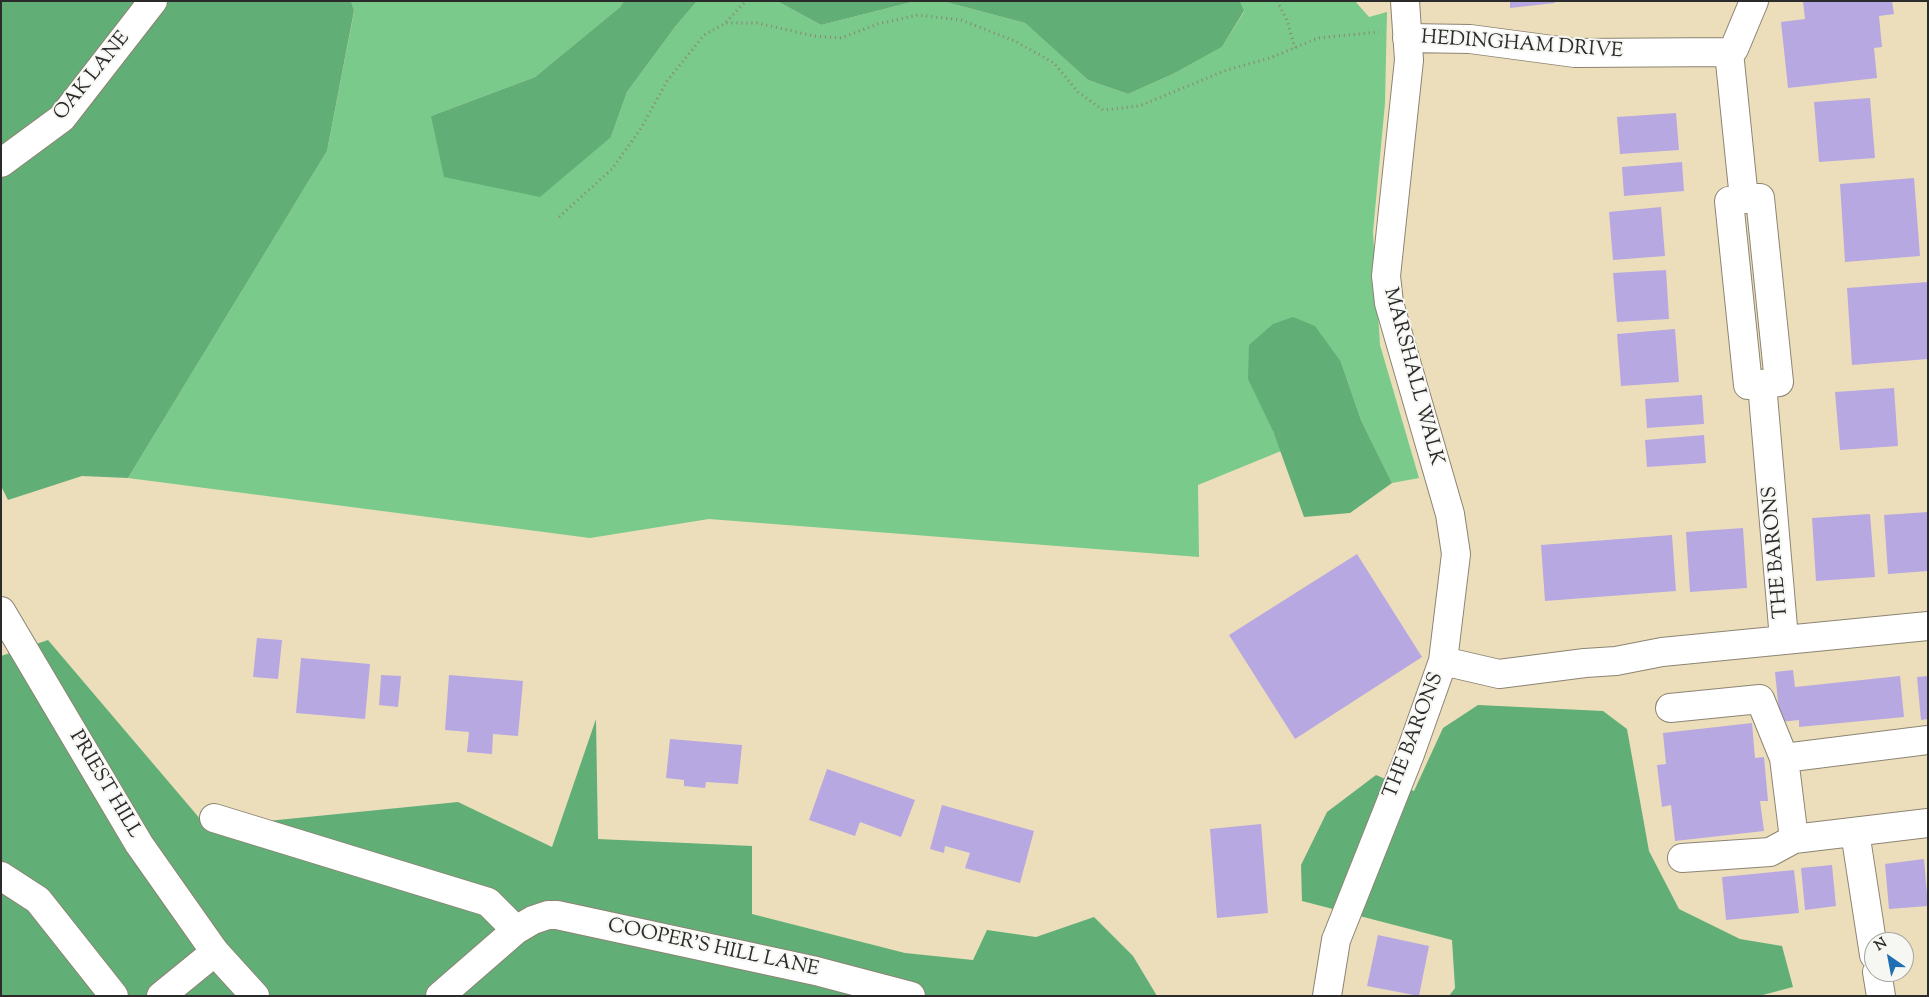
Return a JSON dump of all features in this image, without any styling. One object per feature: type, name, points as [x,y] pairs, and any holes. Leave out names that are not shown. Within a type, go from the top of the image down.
[{"type":"street","name":"OAK LANE","points":[[1,163],[62,118],[153,1]]},
{"type":"street","name":"MARSHALL WALK","points":[[1405,1],[1409,60],[1386,276],[1389,303],[1450,514],[1456,554],[1444,661]]},
{"type":"street","points":[[1729,52],[1734,49],[1754,1]]},
{"type":"street","name":"HEDINGHAM DRIVE","points":[[1407,34],[1470,39],[1575,54],[1729,52]]},
{"type":"street","name":"THE BARONS","points":[[1729,52],[1744,199],[1760,198],[1779,382],[1762,384],[1784,639]]},
{"type":"street","name":"PRIEST HILL","points":[[1,611],[139,844],[215,952],[255,996]]},
{"type":"street","name":"THE BARONS","points":[[1327,996],[1336,940],[1410,754],[1444,661],[1499,674],[1616,661],[1662,652],[1928,626]]},
{"type":"street","points":[[1670,708],[1760,699],[1784,758],[1794,839]]},
{"type":"street","points":[[1784,758],[1928,740]]},
{"type":"street","points":[[214,818],[488,902],[516,930]]},
{"type":"street","points":[[1682,858],[1770,852],[1794,839],[1928,823]]},
{"type":"street","points":[[1855,832],[1870,932]]},
{"type":"street","points":[[1,876],[38,900],[114,996]]},
{"type":"street","name":"COOPER'S HILL LANE","points":[[440,996],[516,930],[532,920],[548,915],[557,915],[816,971],[911,996]]},
{"type":"street","points":[[161,996],[215,952]]},
{"type":"street","points":[[1879,982],[1881,996]]},
{"type":"path","points":[[559,217],[612,169],[640,130],[667,82],[704,35],[726,22],[746,1]]},
{"type":"path","points":[[1277,1],[1288,20],[1295,48]]},
{"type":"path","points":[[726,22],[757,23],[814,36],[841,38],[878,24],[918,14],[961,20],[1014,41],[1054,63],[1078,92],[1104,110],[1139,106],[1227,70],[1270,58],[1318,38],[1357,33],[1407,34]]},
{"type":"green space","points":[[1,1],[351,1],[354,11],[327,151],[128,478],[82,476],[8,500],[1,486]]},
{"type":"green space","points":[[351,1],[624,1],[620,7],[535,77],[431,116],[611,137],[627,92],[675,27],[697,1],[777,1],[821,25],[916,1],[942,1],[1025,23],[1088,80],[1128,94],[1173,74],[1222,47],[1244,12],[1240,1],[1355,1],[1369,17],[1387,12],[1385,103],[1373,232],[1380,345],[1419,478],[1392,483],[1361,420],[1341,362],[1273,431],[1281,451],[1198,485],[1199,557],[709,519],[590,538],[128,478],[327,151],[354,12]]},
{"type":"green space","points":[[624,1],[697,1],[675,27],[627,92],[611,137],[540,197],[444,177],[431,116],[535,77],[620,7]]},
{"type":"green space","points":[[777,1],[916,1],[821,25]]},
{"type":"green space","points":[[942,1],[1240,1],[1244,11],[1222,47],[1173,74],[1128,94],[1088,80],[1025,23]]},
{"type":"green space","points":[[1293,317],[1315,326],[1341,362],[1361,420],[1392,483],[1350,513],[1304,517],[1273,431],[1248,379],[1249,345],[1273,324]]},
{"type":"green space","points":[[48,640],[207,827],[458,802],[552,847],[596,719],[598,839],[752,846],[752,914],[905,953],[973,960],[987,930],[1036,937],[1094,917],[1133,956],[1157,996],[1,996],[1,656]]},
{"type":"green space","points":[[1478,705],[1603,711],[1627,729],[1649,851],[1679,909],[1740,939],[1782,946],[1793,987],[1759,996],[1449,996],[1455,988],[1452,940],[1302,901],[1301,865],[1327,812],[1376,775],[1414,791],[1443,728]]},
{"type":"building","points":[[1510,1],[1555,1],[1555,3],[1510,8]]},
{"type":"building","points":[[1803,1],[1892,1],[1894,14],[1879,16],[1882,47],[1874,48],[1877,78],[1788,88],[1781,22],[1805,19]]},
{"type":"building","points":[[1870,98],[1875,158],[1819,162],[1814,102]]},
{"type":"building","points":[[1676,113],[1679,150],[1620,154],[1617,117]]},
{"type":"building","points":[[1682,162],[1684,191],[1624,196],[1622,167]]},
{"type":"building","points":[[1914,178],[1920,256],[1845,262],[1840,184]]},
{"type":"building","points":[[1661,207],[1665,256],[1613,260],[1609,212]]},
{"type":"building","points":[[1666,270],[1669,319],[1617,322],[1613,273]]},
{"type":"building","points":[[1928,282],[1928,359],[1852,365],[1847,288]]},
{"type":"building","points":[[1675,329],[1679,382],[1621,386],[1617,334]]},
{"type":"building","points":[[1894,388],[1898,446],[1840,450],[1835,392]]},
{"type":"building","points":[[1702,395],[1704,424],[1647,428],[1645,399]]},
{"type":"building","points":[[1704,435],[1706,463],[1647,467],[1645,440]]},
{"type":"building","points":[[1928,512],[1928,571],[1888,574],[1884,515]]},
{"type":"building","points":[[1870,514],[1875,577],[1816,581],[1812,518]]},
{"type":"building","points":[[1743,528],[1747,588],[1690,592],[1686,532]]},
{"type":"building","points":[[1672,535],[1676,591],[1545,601],[1541,545]]},
{"type":"building","points":[[1357,554],[1422,657],[1295,739],[1229,635]]},
{"type":"building","points":[[257,638],[282,640],[278,679],[253,677]]},
{"type":"building","points":[[301,658],[370,664],[365,719],[296,713]]},
{"type":"building","points":[[1793,670],[1795,687],[1900,676],[1904,717],[1799,727],[1799,720],[1780,722],[1775,672]]},
{"type":"building","points":[[381,675],[401,676],[398,707],[379,705]]},
{"type":"building","points":[[449,675],[523,681],[518,736],[493,734],[492,754],[467,752],[469,732],[445,730]]},
{"type":"building","points":[[1928,676],[1928,719],[1921,720],[1917,677]]},
{"type":"building","points":[[1752,723],[1755,758],[1764,757],[1768,801],[1760,801],[1764,831],[1675,841],[1671,805],[1662,807],[1657,765],[1666,764],[1663,733]]},
{"type":"building","points":[[670,739],[742,745],[738,784],[706,782],[705,788],[684,786],[684,780],[666,778]]},
{"type":"building","points":[[827,769],[915,800],[901,837],[860,822],[855,836],[809,820]]},
{"type":"building","points":[[942,805],[1034,831],[1020,883],[965,868],[970,853],[945,846],[944,853],[930,849]]},
{"type":"building","points":[[1261,824],[1268,913],[1217,918],[1210,829]]},
{"type":"building","points":[[1924,859],[1928,906],[1889,909],[1885,864]]},
{"type":"building","points":[[1832,865],[1836,906],[1805,910],[1801,868]]},
{"type":"building","points":[[1794,870],[1799,913],[1726,920],[1722,877]]},
{"type":"building","points":[[1378,935],[1429,946],[1419,996],[1367,986]]}]
